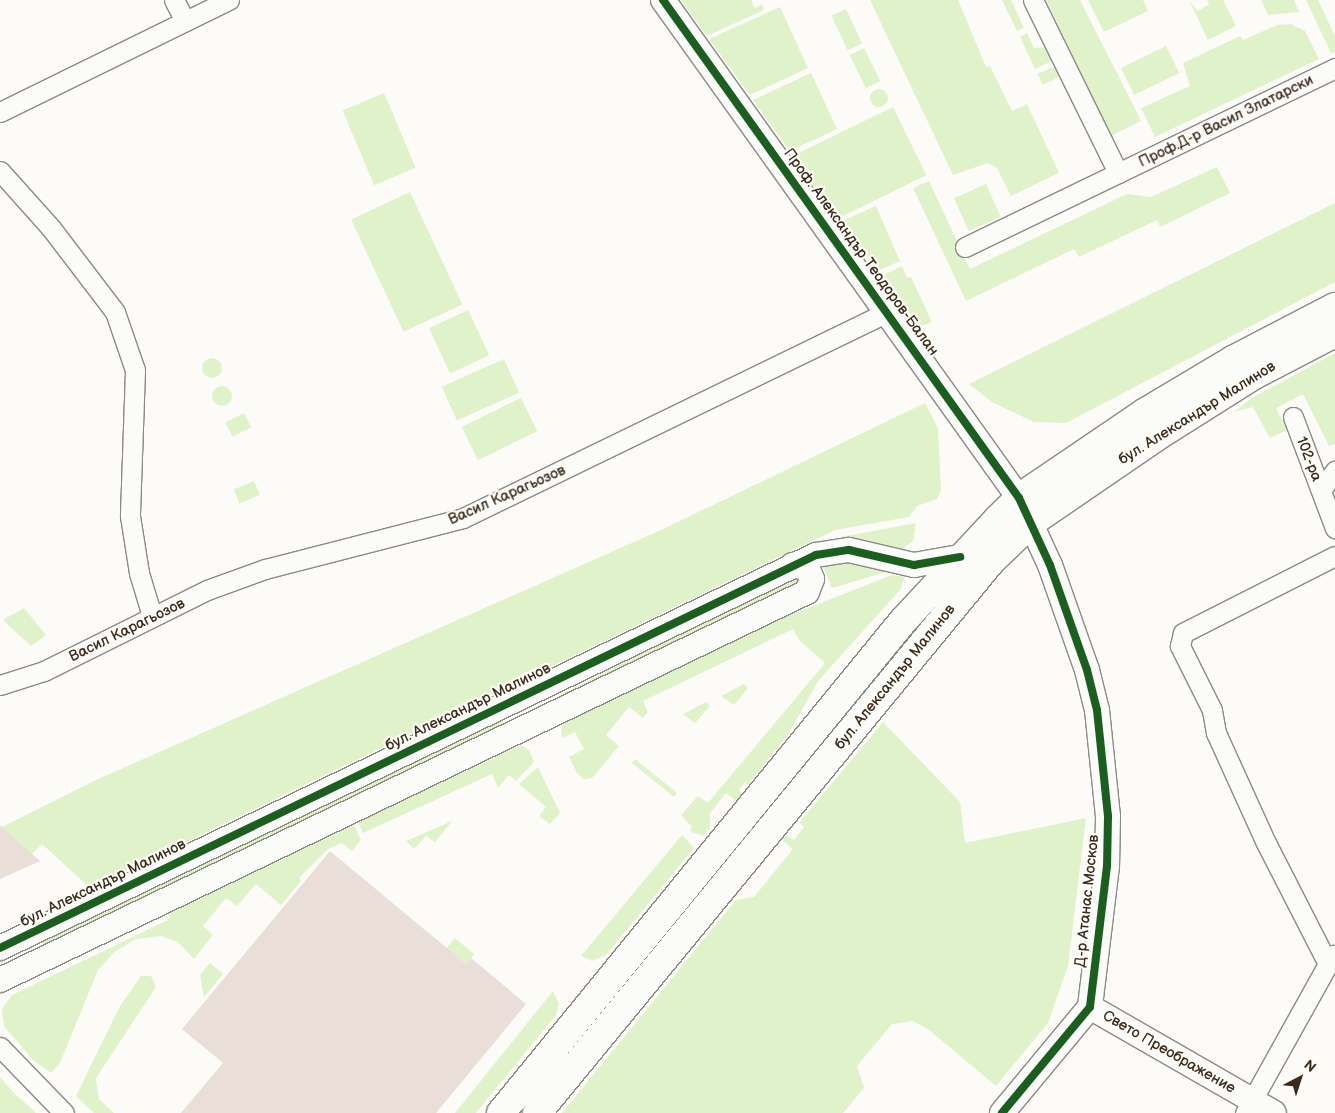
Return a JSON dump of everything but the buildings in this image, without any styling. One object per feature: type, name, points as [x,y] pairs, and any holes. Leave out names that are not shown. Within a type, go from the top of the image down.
[{"type":"main road","name":"бул. Александър Малинов","points":[[501,1113],[960,557],[1019,498],[1144,413],[1233,360],[1335,307]]},
{"type":"main road","name":"бул. Александър Малинов","points":[[537,1113],[991,561],[1032,522],[1232,388],[1335,333]]},
{"type":"street","points":[[174,0],[185,22]]},
{"type":"street","points":[[0,112],[229,0]]},
{"type":"street","name":"Проф. Александър Теодоров-Балан","points":[[663,0],[888,312],[1019,498],[1032,522]]},
{"type":"street","points":[[1033,0],[1118,173]]},
{"type":"street","name":"Проф.Д-р Васил Златарски","points":[[965,247],[1335,68]]},
{"type":"street","points":[[0,170],[51,228],[115,312],[135,370],[130,516],[139,573],[152,616]]},
{"type":"street","name":"Васил Карагьозов","points":[[0,685],[44,671],[152,616],[265,569],[462,518],[888,312]]},
{"type":"street","name":"102-ра","points":[[1293,418],[1335,528]]},
{"type":"street","points":[[1321,490],[1335,471]]},
{"type":"street","name":"Д-р Атанас Москов","points":[[1032,522],[1087,670],[1104,764],[1107,866],[1090,1007]]},
{"type":"street","name":"бул. Александър Малинов","points":[[0,948],[793,565],[838,550],[914,564],[960,557]]},
{"type":"street","points":[[1249,1107],[1332,958],[1266,843],[1216,733],[1212,710],[1180,646],[1183,633],[1335,556]]},
{"type":"street","points":[[2,980],[807,592],[812,579],[808,569],[793,565]]},
{"type":"street","points":[[1002,1113],[1090,1007]]},
{"type":"street","name":"Свето Преображение","points":[[1090,1007],[1249,1107],[1274,1113]]},
{"type":"street","points":[[0,1047],[64,1113]]},
{"type":"green space","points":[[681,0],[751,0],[755,8],[762,4],[764,10],[707,36]]},
{"type":"green space","points":[[870,0],[958,0],[986,67],[990,66],[1012,111],[1027,104],[1059,173],[1011,196],[997,168],[988,163],[953,175]]},
{"type":"green space","points":[[1002,0],[1011,0],[1024,28],[1017,31]]},
{"type":"green space","points":[[1046,0],[1080,0],[1141,121],[1111,136]]},
{"type":"green space","points":[[1088,0],[1143,0],[1148,11],[1104,32]]},
{"type":"green space","points":[[1189,0],[1197,11],[1209,5],[1207,0],[1223,0],[1236,26],[1208,40]]},
{"type":"green space","points":[[1261,0],[1294,0],[1299,12],[1268,15]]},
{"type":"green space","points":[[1306,0],[1318,0],[1335,36],[1335,52],[1331,53]]},
{"type":"green space","points":[[780,7],[808,68],[750,95],[709,39]]},
{"type":"green space","points":[[846,9],[862,43],[848,50],[831,16]]},
{"type":"green space","points":[[1291,24],[1305,31],[1319,59],[1155,137],[1141,108],[1190,86],[1183,63],[1240,36],[1243,40],[1277,25]]},
{"type":"green space","points":[[1027,33],[1034,48],[1046,47],[1052,61],[1035,69],[1020,37]]},
{"type":"green space","points":[[1166,46],[1179,73],[1134,95],[1121,68]]},
{"type":"green space","points":[[864,48],[880,81],[866,88],[850,55]]},
{"type":"green space","points":[[1055,66],[1060,77],[1043,85],[1038,74]]},
{"type":"green space","points":[[811,73],[837,129],[790,151],[753,100]]},
{"type":"green space","points":[[875,89],[883,89],[888,94],[886,105],[875,107],[870,102],[870,94]]},
{"type":"green space","points":[[384,93],[416,168],[374,185],[343,111]]},
{"type":"green space","points":[[893,107],[926,175],[827,224],[794,155]]},
{"type":"green space","points":[[1217,167],[1230,193],[1160,227],[1157,220],[1079,257],[1074,249],[966,301],[913,188],[929,181],[970,269],[1127,194],[1151,197]]},
{"type":"green space","points":[[986,184],[1001,217],[969,231],[954,198]]},
{"type":"green space","points":[[410,192],[462,304],[403,332],[351,219]]},
{"type":"green space","points":[[1335,203],[1335,282],[1066,423],[1034,422],[992,402],[969,384]]},
{"type":"green space","points":[[876,206],[900,261],[878,271],[842,221]]},
{"type":"green space","points":[[902,266],[907,278],[911,277],[932,322],[919,327],[882,276]]},
{"type":"green space","points":[[468,310],[489,355],[450,373],[429,328]]},
{"type":"green space","points":[[1335,353],[1335,444],[1329,446],[1303,394],[1276,408],[1287,430],[1270,438],[1253,407],[1234,412],[1250,399]]},
{"type":"green space","points":[[208,358],[216,358],[222,364],[222,372],[216,378],[208,378],[202,372],[202,364]]},
{"type":"green space","points":[[504,359],[519,393],[457,420],[442,387]]},
{"type":"green space","points":[[222,386],[229,389],[232,396],[229,403],[222,406],[215,403],[212,396],[215,389]]},
{"type":"green space","points":[[521,398],[537,431],[478,460],[462,427]]},
{"type":"green space","points":[[925,403],[938,428],[941,490],[937,499],[917,506],[909,517],[835,530],[90,888],[42,844],[32,854],[2,827],[96,780],[661,530]]},
{"type":"green space","points":[[244,413],[251,427],[233,437],[225,423]]},
{"type":"green space","points":[[254,481],[260,495],[240,503],[234,490]]},
{"type":"green space","points":[[916,523],[913,541],[901,550],[841,537]]},
{"type":"green space","points":[[851,562],[889,571],[832,588],[823,567]]},
{"type":"green space","points":[[798,574],[803,582],[561,698],[560,695]]},
{"type":"green space","points":[[892,575],[905,577],[900,590],[818,681],[789,733],[748,785],[745,782],[739,790],[743,794],[737,802],[726,793],[710,813],[710,827],[703,836],[690,831],[692,827],[681,815],[698,796],[708,803],[825,663],[799,640],[793,629],[643,701],[648,712],[643,718],[629,707],[606,735],[619,746],[592,778],[584,779],[577,773],[569,757],[584,749],[575,732],[562,738],[561,728],[567,720],[777,620]]},
{"type":"green space","points":[[24,608],[46,635],[31,646],[3,620]]},
{"type":"green space","points":[[744,684],[748,688],[734,705],[721,696]]},
{"type":"green space","points":[[706,702],[710,706],[695,723],[683,714]]},
{"type":"green space","points":[[500,718],[504,725],[47,946],[42,943],[41,940]]},
{"type":"green space","points":[[883,722],[960,802],[965,843],[1086,818],[1068,966],[1048,1023],[996,1086],[929,1030],[913,1021],[892,1024],[857,1066],[864,1088],[843,1113],[562,1113],[736,900],[754,897],[793,849],[782,840],[786,835],[794,840],[804,827],[799,823]]},
{"type":"green space","points":[[521,745],[529,750],[534,762],[516,781],[509,775],[498,788],[492,774],[363,833],[358,822]]},
{"type":"green space","points":[[635,759],[677,793],[674,797],[632,763]]},
{"type":"green space","points":[[538,767],[560,813],[550,824],[539,816],[546,807],[519,784]]},
{"type":"green space","points":[[452,821],[435,842],[426,836],[414,849],[406,841]]},
{"type":"green space","points":[[354,825],[361,840],[352,851],[342,843],[328,849],[299,878],[301,881],[281,905],[256,884],[237,906],[226,898],[203,926],[213,935],[194,959],[178,942],[161,936],[136,939],[114,952],[98,970],[60,1063],[51,1073],[33,1060],[4,1026],[2,1009],[12,995],[168,920],[172,912]]},
{"type":"green space","points":[[682,835],[694,848],[606,955],[592,961],[581,956]]},
{"type":"green space","points":[[455,938],[474,954],[466,964],[447,948]]},
{"type":"green space","points":[[210,963],[223,974],[204,997],[200,975]]},
{"type":"green space","points":[[141,976],[151,976],[156,987],[96,1078],[99,1099],[114,1113],[94,1113],[76,1096],[120,1006]]},
{"type":"green space","points":[[553,991],[559,1004],[556,1015],[476,1113],[455,1113]]},
{"type":"green space","points":[[0,1077],[13,1092],[36,1113],[0,1113]]},
{"type":"cycle path","points":[[663,0],[1019,498],[1050,565],[1087,670],[1097,710],[1108,816],[1107,866],[1090,1007],[1002,1113]]},
{"type":"cycle path","points":[[0,948],[816,555],[849,550],[914,565],[960,557]]}]
